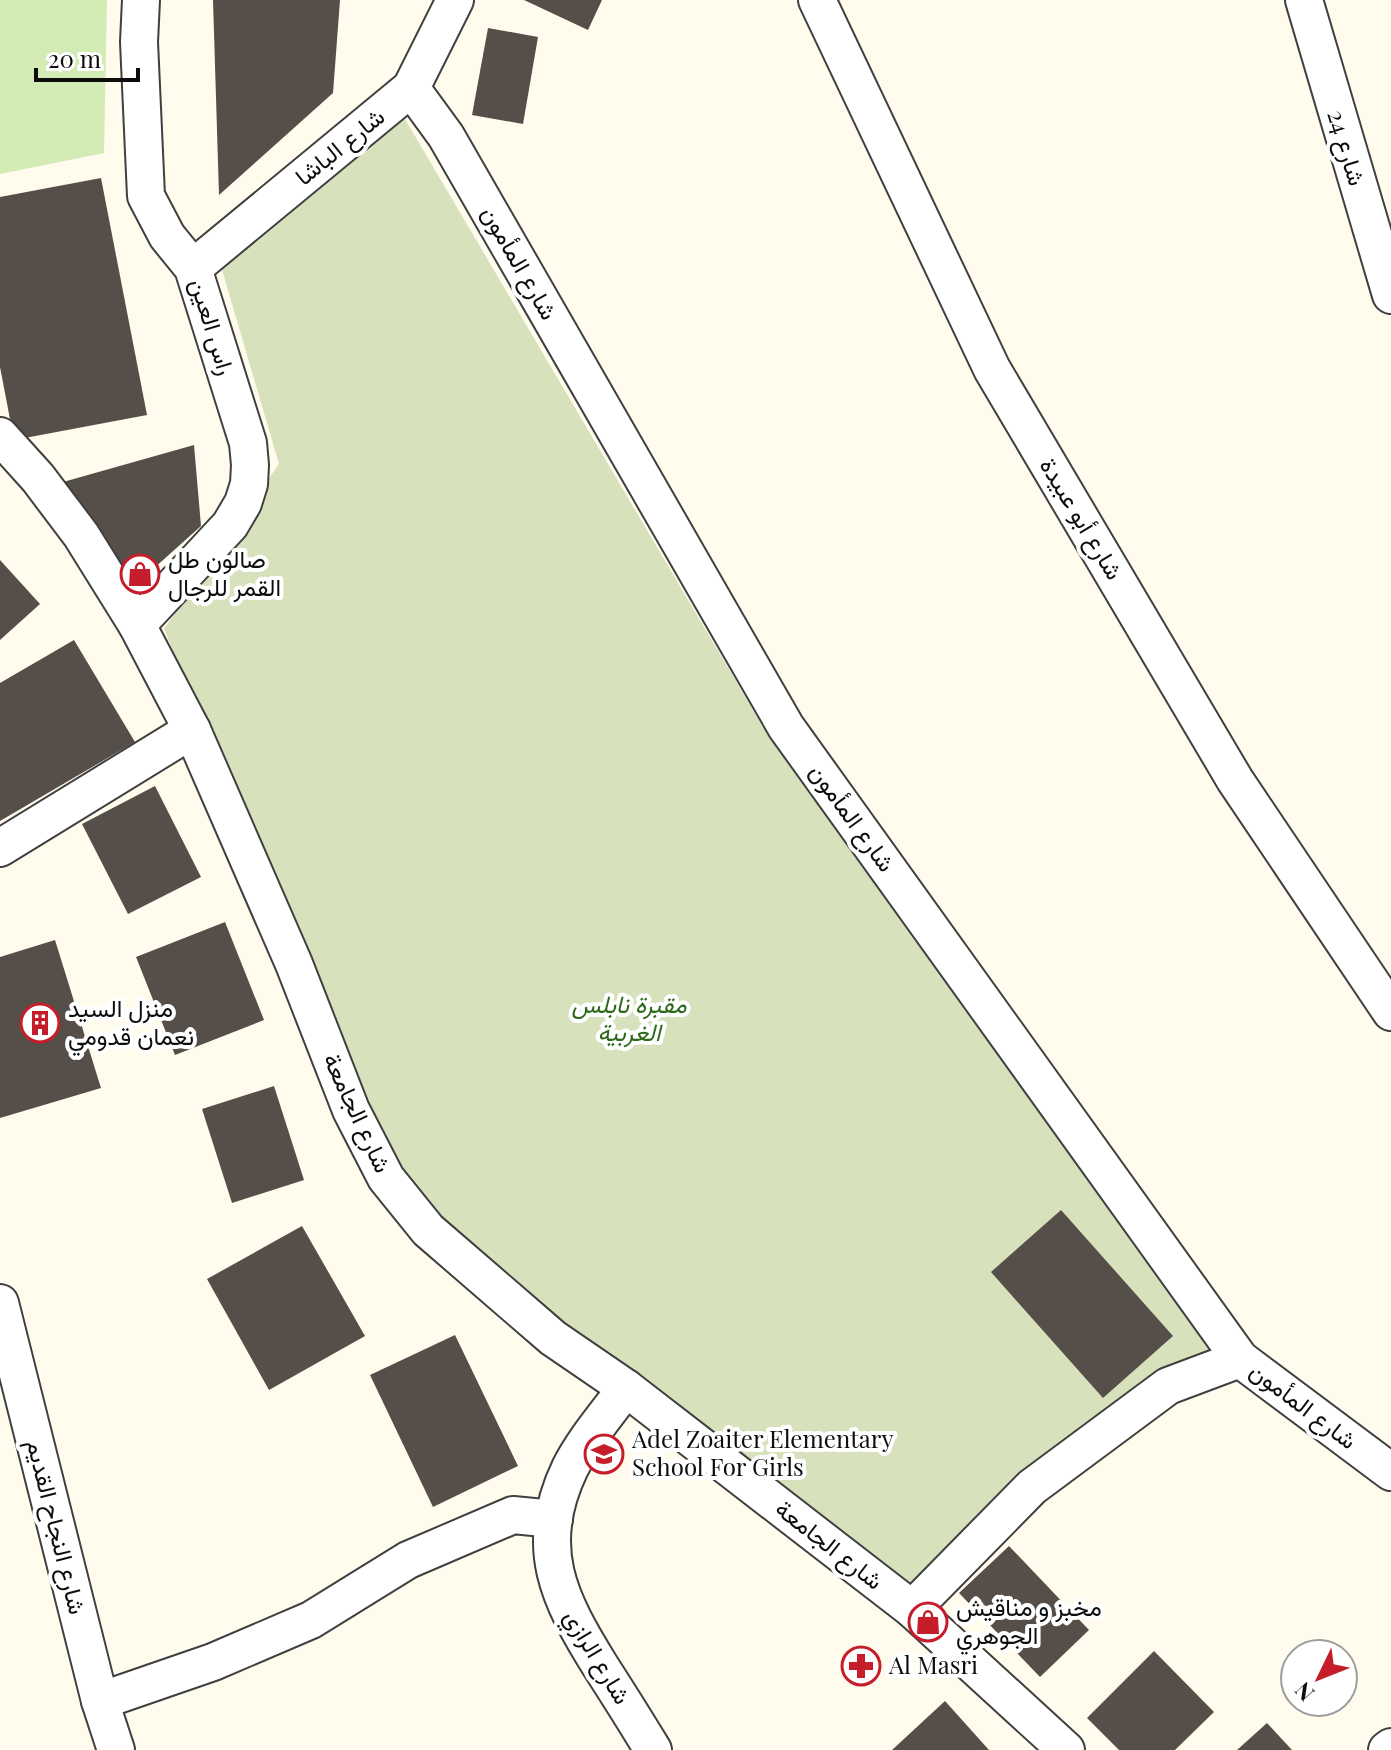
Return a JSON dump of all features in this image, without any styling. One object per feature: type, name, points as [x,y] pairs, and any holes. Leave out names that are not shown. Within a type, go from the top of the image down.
[{"type":"street","name":"راس العين","points":[[137,625],[230,525],[243,503],[249,484],[248,443],[193,268],[167,236],[146,196],[139,42],[141,0]]},
{"type":"street","name":"شارع الباشا","points":[[193,268],[411,88],[455,0]]},
{"type":"street","name":"شارع أبو عبيدة","points":[[817,0],[992,369],[1235,780],[1391,1012]]},
{"type":"street","name":"شارع 24","points":[[1304,0],[1391,295]]},
{"type":"street","name":"شارع المأمون","points":[[411,88],[446,136],[786,727],[1240,1359],[1391,1472]]},
{"type":"street","name":"شارع الجامعة","points":[[0,436],[38,478],[81,535],[137,625],[192,730],[294,964],[351,1110],[386,1178],[428,1230],[553,1338],[626,1388],[912,1609],[1066,1750]]},
{"type":"street","points":[[0,848],[192,730]]},
{"type":"street","name":"شارع النجاح القديم","points":[[0,1303],[100,1701],[116,1750]]},
{"type":"street","points":[[912,1609],[1032,1487],[1168,1386],[1240,1359]]},
{"type":"street","name":"شارع الرازي","points":[[626,1388],[571,1466],[560,1489],[554,1519],[553,1565],[568,1614],[653,1750]]},
{"type":"street","points":[[100,1701],[213,1662],[311,1620],[408,1560],[513,1515],[554,1519]]},
{"type":"green space","points":[[0,0],[107,0],[104,153],[0,174]]},
{"type":"green space","name":"مقبرة نابلس الغربية","points":[[402,114],[767,734],[1131,1232],[1216,1355],[915,1591],[561,1330],[435,1222],[362,1109],[164,629],[279,464],[220,263]]},
{"type":"building","points":[[213,0],[340,0],[333,93],[219,195]]},
{"type":"building","points":[[524,0],[602,0],[588,30]]},
{"type":"building","points":[[488,28],[538,37],[523,124],[472,115]]},
{"type":"building","points":[[101,178],[147,415],[14,440],[0,367],[0,197]]},
{"type":"building","points":[[194,445],[201,526],[133,587],[56,484]]},
{"type":"building","points":[[0,560],[40,604],[0,640]]},
{"type":"building","points":[[74,640],[135,742],[0,821],[0,683]]},
{"type":"building","points":[[155,786],[201,877],[128,914],[82,824]]},
{"type":"building","points":[[225,922],[264,1020],[175,1055],[136,957]]},
{"type":"building","name":"منزل السيد نعمان قدومي","points":[[55,940],[101,1088],[0,1118],[0,957]]},
{"type":"building","points":[[274,1086],[304,1180],[232,1203],[202,1109]]},
{"type":"building","points":[[1061,1210],[1173,1336],[1103,1398],[991,1272]]},
{"type":"building","points":[[302,1226],[365,1336],[269,1390],[207,1279]]},
{"type":"building","points":[[455,1335],[518,1466],[433,1507],[370,1375]]},
{"type":"building","points":[[1009,1546],[1089,1630],[1040,1677],[959,1593]]},
{"type":"building","points":[[1154,1651],[1214,1712],[1175,1750],[1119,1750],[1087,1718]]},
{"type":"building","points":[[945,1701],[989,1750],[892,1750]]},
{"type":"building","points":[[1267,1723],[1292,1750],[1237,1750]]},
{"type":"place","name":"صالون طل القمر للرجال","points":[[140,574]]},
{"type":"place","name":"منزل السيد نعمان قدومي","points":[[40,1023]]},
{"type":"place","name":"Adel Zoaiter Elementary School For Girls","points":[[604,1454]]},
{"type":"place","name":"مخبز و مناقيش الجوهري","points":[[928,1622]]},
{"type":"place","name":"Al Masri","points":[[861,1666]]}]
